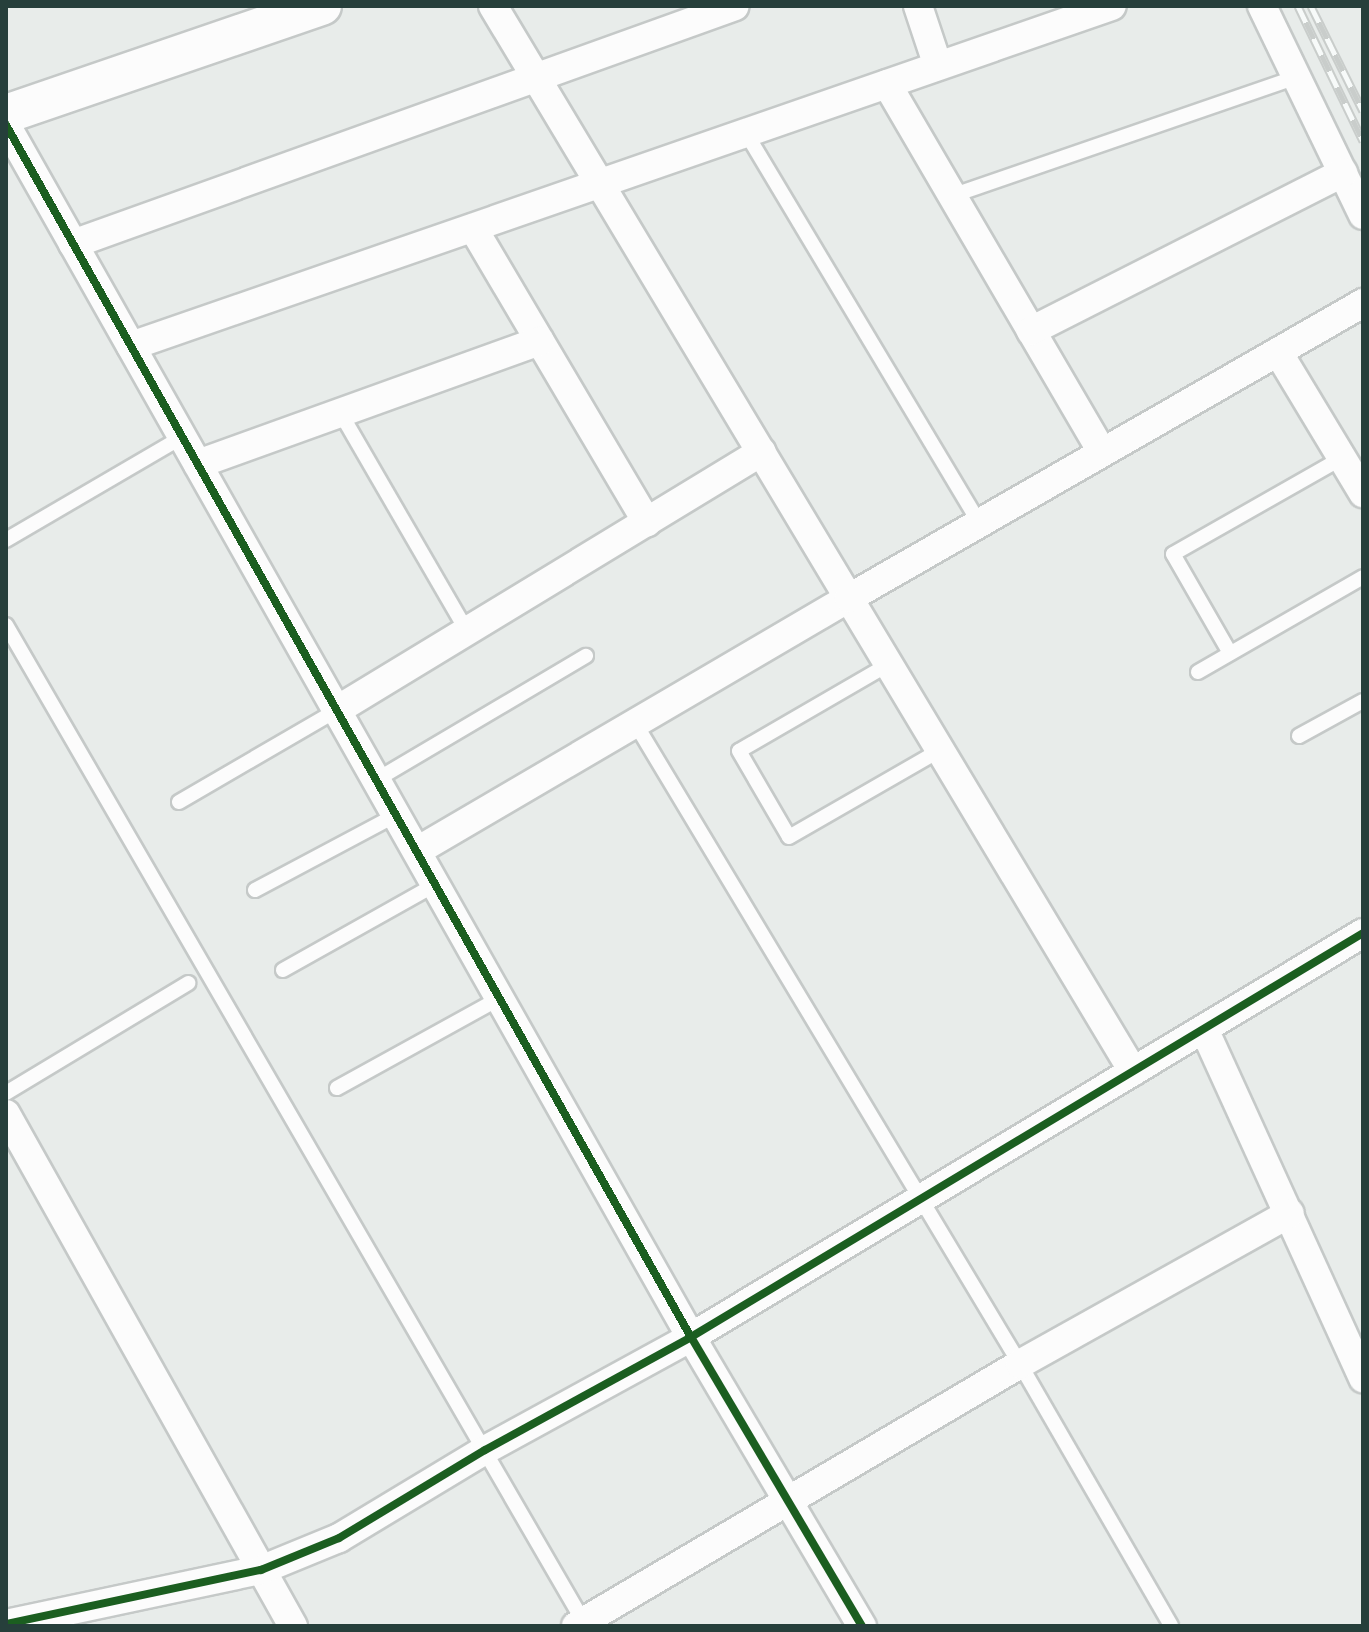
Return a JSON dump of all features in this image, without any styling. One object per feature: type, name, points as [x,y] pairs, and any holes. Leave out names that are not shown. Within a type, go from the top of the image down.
[{"type":"street","points":[[6,114],[252,17],[322,6]]},
{"type":"street","points":[[493,6],[1133,1071]]},
{"type":"street","points":[[73,244],[735,6]]},
{"type":"street","points":[[918,6],[938,66]]},
{"type":"street","points":[[131,346],[1112,6]]},
{"type":"street","points":[[1262,6],[1363,215]]},
{"type":"street","points":[[887,84],[1102,452]]},
{"type":"street","points":[[6,125],[691,1337],[862,1626]]},
{"type":"street","points":[[1031,331],[1343,173]]},
{"type":"street","points":[[473,228],[647,522]]},
{"type":"street","points":[[417,851],[1363,303]]},
{"type":"street","points":[[198,464],[540,341]]},
{"type":"street","points":[[1278,352],[1363,493]]},
{"type":"street","points":[[337,710],[762,452]]},
{"type":"street","points":[[6,1625],[261,1570],[339,1538],[485,1450],[691,1337],[1363,933]]},
{"type":"street","points":[[1204,1029],[1363,1378]]},
{"type":"street","points":[[6,1114],[293,1626]]},
{"type":"street","points":[[582,1624],[1020,1364],[1290,1213]]},
{"type":"lane","points":[[951,196],[1297,77]]},
{"type":"lane","points":[[746,133],[979,523]]},
{"type":"lane","points":[[340,412],[467,631]]},
{"type":"lane","points":[[6,540],[182,437]]},
{"type":"lane","points":[[1230,653],[1173,554],[1342,458]]},
{"type":"lane","points":[[1198,672],[1363,577]]},
{"type":"lane","points":[[6,625],[485,1450],[582,1624]]},
{"type":"lane","points":[[376,780],[586,656]]},
{"type":"lane","points":[[889,664],[739,751],[789,837],[940,750]]},
{"type":"lane","points":[[1299,736],[1363,701]]},
{"type":"lane","points":[[179,802],[337,710]]},
{"type":"lane","points":[[635,723],[922,1198],[1171,1626]]},
{"type":"lane","points":[[255,890],[396,815]]},
{"type":"lane","points":[[283,970],[436,884]]},
{"type":"lane","points":[[6,1093],[188,983]]},
{"type":"lane","points":[[337,1088],[500,998]]},
{"type":"railway","points":[[1298,6],[1363,141]]},
{"type":"railway","points":[[1311,6],[1363,111]]},
{"type":"cycle path","points":[[6,125],[691,1337],[862,1626]]},
{"type":"cycle path","points":[[6,1624],[261,1570],[339,1538],[485,1450],[691,1337],[1363,933]]}]
